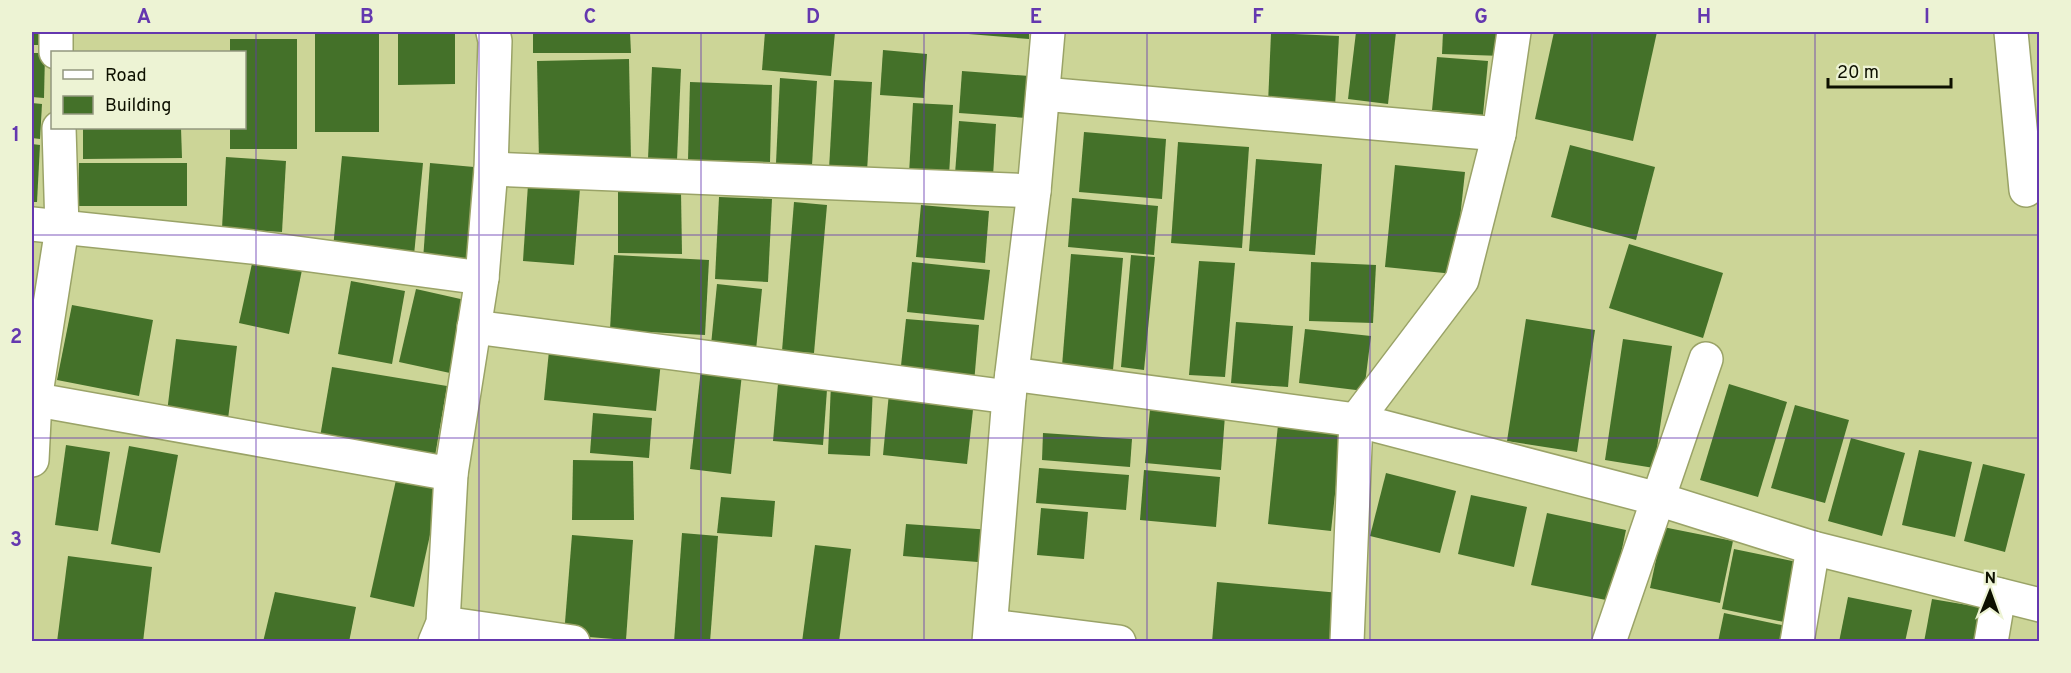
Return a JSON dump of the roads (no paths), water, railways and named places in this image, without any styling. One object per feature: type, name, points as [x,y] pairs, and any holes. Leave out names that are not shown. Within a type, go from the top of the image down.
[{"type":"street","points":[[56,32],[57,51]]},
{"type":"street","points":[[493,32],[495,41],[491,169],[482,278],[451,474],[439,632],[573,642]]},
{"type":"street","points":[[1048,32],[1034,191],[1010,386],[990,634],[1119,642]]},
{"type":"street","points":[[1347,642],[1356,420],[1462,280],[1499,134],[1514,32]]},
{"type":"street","points":[[2011,32],[2026,190]]},
{"type":"street","points":[[1043,94],[1499,134]]},
{"type":"street","points":[[32,460],[33,399],[47,226],[59,129]]},
{"type":"street","points":[[491,169],[1034,191]]},
{"type":"street","points":[[47,226],[252,247],[482,278]]},
{"type":"street","points":[[474,327],[1010,386],[1356,420],[1658,499],[1813,548],[2040,605]]},
{"type":"street","points":[[1609,642],[1706,359]]},
{"type":"street","points":[[33,399],[451,474]]},
{"type":"street","points":[[1797,642],[1813,548]]},
{"type":"street","points":[[1991,642],[2000,595]]}]
